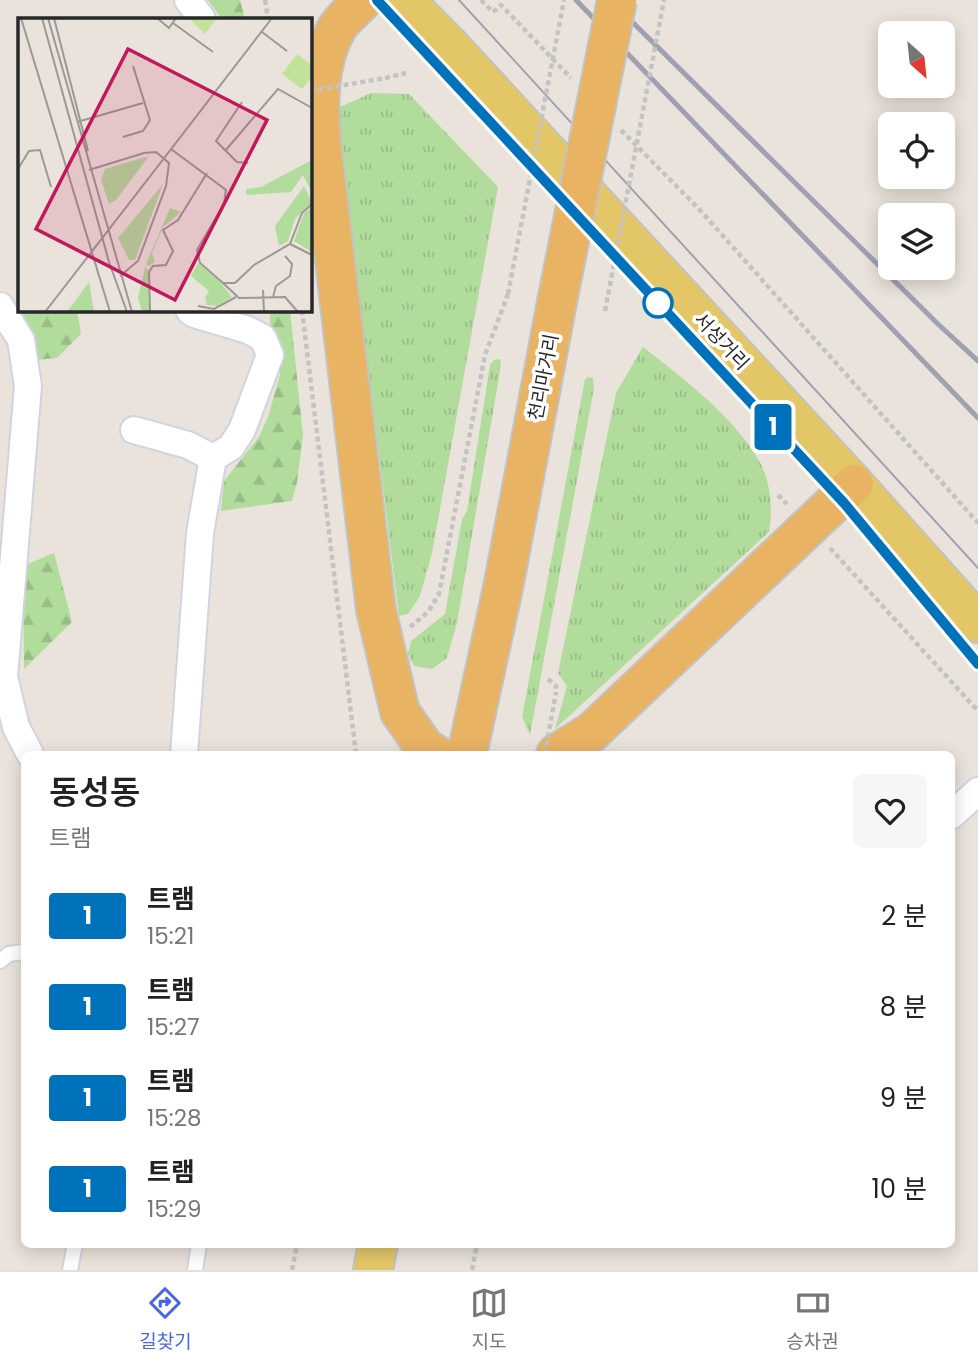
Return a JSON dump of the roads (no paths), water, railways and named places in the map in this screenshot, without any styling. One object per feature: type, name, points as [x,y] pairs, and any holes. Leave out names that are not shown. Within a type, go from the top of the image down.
[{"type":"highway","points":[[363,0],[338,28],[328,52],[321,79],[319,116],[376,610],[400,712],[425,748],[430,751]]},
{"type":"highway","name":"천리마거리","points":[[468,751],[504,583],[617,0]]},
{"type":"highway","points":[[561,751],[592,732],[854,484]]},
{"type":"main road","name":"서성거리","points":[[404,0],[447,43],[854,484],[978,623]]},
{"type":"main road","points":[[373,1270],[376,1248]]},
{"type":"street","points":[[188,0],[201,18]]},
{"type":"street","points":[[0,306],[21,340],[27,386],[4,677],[16,727],[28,751]]},
{"type":"street","points":[[184,751],[200,533],[213,458],[231,447],[242,430],[270,355],[263,338],[248,330],[192,312]]},
{"type":"street","points":[[134,430],[188,444],[213,458]]},
{"type":"street","points":[[955,813],[978,791]]},
{"type":"lane","points":[[0,961],[9,954],[21,952]]},
{"type":"lane","points":[[69,1270],[74,1248]]},
{"type":"lane","points":[[195,1270],[199,1248]]},
{"type":"tram line","points":[[377,0],[844,503],[978,664]]},
{"type":"tram line","name":"1","points":[[377,0],[844,503],[978,664]]},
{"type":"tram line","points":[[459,0],[978,568]]},
{"type":"railway","points":[[576,0],[978,418]]},
{"type":"railway","points":[[610,0],[978,361]]}]
